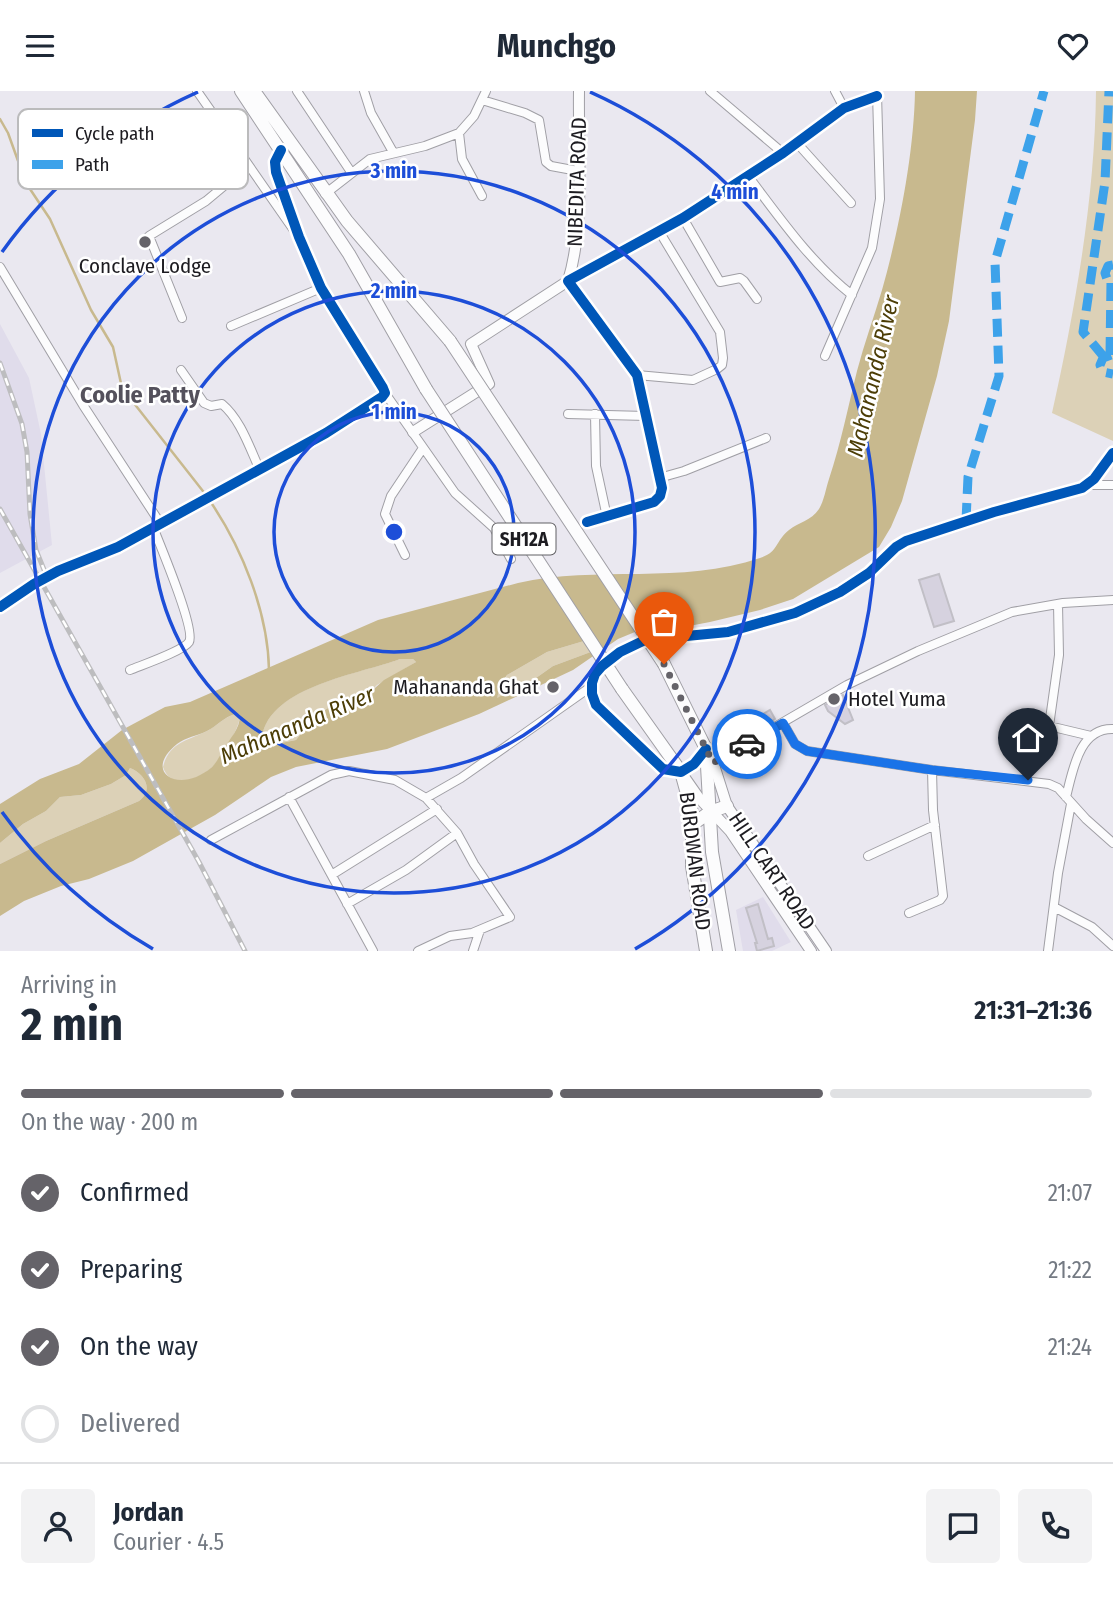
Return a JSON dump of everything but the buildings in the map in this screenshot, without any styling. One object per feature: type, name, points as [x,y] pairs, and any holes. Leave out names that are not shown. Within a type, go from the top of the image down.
[{"type":"main road","name":"SH12A","points":[[241,91],[281,150]]},
{"type":"main road","name":"SH12A","points":[[254,91],[325,194]]},
{"type":"main road","name":"HILL CART ROAD","points":[[281,150],[365,279],[426,389],[622,689],[681,772]]},
{"type":"main road","name":"HILL CART ROAD","points":[[325,194],[450,341],[664,664],[706,749],[710,812]]},
{"type":"main road","name":"BURDWAN ROAD","points":[[681,772],[690,797],[693,824],[692,866],[706,951]]},
{"type":"main road","points":[[693,824],[710,812],[727,806]]},
{"type":"main road","name":"BURDWAN ROAD","points":[[710,812],[712,852],[729,951]]},
{"type":"street","points":[[197,91],[209,109]]},
{"type":"street","points":[[296,91],[351,172]]},
{"type":"street","points":[[364,91],[371,113],[393,152]]},
{"type":"street","points":[[325,194],[370,159],[425,146],[458,133],[474,116],[486,91]]},
{"type":"street","name":"NIBEDITA ROAD","points":[[569,281],[574,262],[579,91]]},
{"type":"street","points":[[710,91],[783,153]]},
{"type":"street","points":[[835,91],[844,109]]},
{"type":"street","points":[[413,432],[489,384],[471,344],[569,281],[683,218],[783,153],[844,109],[877,94],[880,199],[877,224],[872,247],[825,356]]},
{"type":"street","points":[[482,100],[539,120],[546,162],[551,166],[578,171]]},
{"type":"street","points":[[458,133],[462,159],[482,196]]},
{"type":"street","points":[[797,143],[851,203]]},
{"type":"street","points":[[281,150],[275,162],[276,173],[321,288],[385,393],[423,448],[456,493],[494,529],[512,559]]},
{"type":"street","points":[[248,166],[299,237]]},
{"type":"street","points":[[748,176],[799,243],[834,281],[852,295]]},
{"type":"street","points":[[182,318],[149,236],[220,189]]},
{"type":"street","points":[[683,218],[720,282],[740,278],[757,299]]},
{"type":"street","points":[[637,375],[693,380],[722,365],[720,332],[659,231]]},
{"type":"street","points":[[0,267],[157,525],[189,622],[191,639],[187,644],[130,670]]},
{"type":"street","points":[[569,281],[637,375],[662,488],[660,496],[654,502],[587,523]]},
{"type":"street","points":[[230,326],[321,288]]},
{"type":"street","points":[[181,370],[204,403],[211,406],[222,404],[229,411],[242,430],[259,468]]},
{"type":"street","points":[[58,571],[118,547],[326,433],[385,393]]},
{"type":"street","points":[[568,414],[646,417]]},
{"type":"street","points":[[595,414],[596,466],[607,517]]},
{"type":"street","points":[[659,478],[684,471],[766,438]]},
{"type":"street","points":[[405,555],[385,515],[391,496],[423,448]]},
{"type":"street","points":[[706,749],[694,764],[681,772],[663,769],[596,705],[593,678],[602,666],[620,652],[645,640],[727,632],[821,603],[854,583],[906,541],[994,512],[1064,495],[1086,485],[1113,453]]},
{"type":"street","points":[[1086,485],[1113,485]]},
{"type":"street","points":[[0,607],[34,584]]},
{"type":"street","points":[[713,763],[825,696],[918,651],[1013,612],[1058,604],[1113,600]]},
{"type":"street","points":[[1058,604],[1059,655],[1049,726],[1091,736]]},
{"type":"street","points":[[426,799],[461,778],[592,686]]},
{"type":"street","points":[[783,723],[795,744],[803,750],[932,770],[1044,782],[1054,786],[1113,843]]},
{"type":"street","points":[[1048,951],[1068,800],[1077,760],[1091,736],[1100,729],[1113,729]]},
{"type":"street","name":"HILL CART ROAD","points":[[706,749],[727,806],[826,951]]},
{"type":"street","points":[[909,912],[943,897],[932,770]]},
{"type":"street","points":[[211,840],[331,775],[349,771],[395,780],[437,809],[457,833],[474,864],[510,917],[480,930],[450,936],[418,951]]},
{"type":"street","name":"HILL CART ROAD","points":[[681,772],[710,812],[730,831],[811,951]]},
{"type":"street","points":[[289,797],[373,951]]},
{"type":"street","points":[[333,874],[437,809]]},
{"type":"street","points":[[868,856],[935,825]]},
{"type":"street","points":[[347,904],[406,870],[457,833]]},
{"type":"street","points":[[1054,907],[1092,927],[1113,946]]},
{"type":"street","points":[[473,951],[480,930]]},
{"type":"shaded area","points":[[1096,91],[1113,91],[1113,441],[1052,413],[1088,212]]},
{"type":"shaded area","points":[[0,324],[29,378],[41,434],[52,545],[0,573]]},
{"type":"shaded area","points":[[584,641],[596,650],[553,666],[496,699],[507,675],[547,652]]},
{"type":"shaded area","points":[[400,659],[413,659],[416,662],[377,685],[367,695],[328,708],[313,718],[296,740],[276,744],[262,737],[269,720],[281,705],[299,694],[341,677]]},
{"type":"shaded area","points":[[235,714],[240,715],[234,734],[214,765],[194,779],[186,781],[172,779],[167,774],[163,767],[174,748]]},
{"type":"shaded area","points":[[130,768],[140,774],[146,783],[146,792],[139,801],[0,864],[0,843],[23,824],[46,811],[60,797],[81,795],[111,784],[126,775]]},
{"type":"shaded area","points":[[763,897],[791,942],[772,951],[743,951],[736,910]]},
{"type":"water","name":"Mahananda River","points":[[915,91],[977,91],[949,321],[937,376],[902,501],[879,547],[793,599],[710,622],[689,626],[647,627],[618,639],[573,670],[479,714],[387,749],[296,767],[271,777],[215,815],[133,861],[24,901],[0,916],[0,864],[139,801],[144,797],[147,787],[140,774],[130,768],[126,775],[111,784],[81,795],[60,797],[46,811],[23,824],[0,843],[0,804],[40,779],[79,764],[122,730],[165,707],[190,702],[378,620],[518,583],[578,575],[700,571],[730,566],[771,553],[789,530],[819,509],[824,498],[900,217]],"holes":[[[584,641],[596,650],[553,666],[497,698],[507,675],[547,652]],[[400,659],[413,659],[416,662],[384,680],[367,695],[328,708],[313,718],[296,740],[276,744],[262,737],[269,720],[281,705],[299,694],[341,677]],[[231,715],[240,715],[238,725],[212,767],[188,779],[177,780],[169,777],[163,764],[167,754],[177,744],[207,731]]]},
{"type":"waterway","points":[[0,119],[18,161]]},
{"type":"waterway","points":[[30,189],[50,219],[91,310],[113,347],[122,388],[206,495]]},
{"type":"waterway","points":[[210,501],[233,539],[251,581],[264,626],[269,670]]},
{"type":"tunnel","points":[[34,584],[58,571]]},
{"type":"railway","points":[[0,363],[22,424],[27,452],[30,514],[36,550],[47,577]]},
{"type":"railway","points":[[0,509],[199,862],[245,951]]},
{"type":"marked path","points":[[966,521],[968,477],[999,376],[995,262],[1044,91]]},
{"type":"marked path","points":[[1104,357],[1083,332],[1105,182],[1109,91]]},
{"type":"marked path","points":[[1113,265],[1108,266],[1105,273],[1107,279],[1113,281]]},
{"type":"marked path","points":[[1110,355],[1111,281]]},
{"type":"marked path","points":[[1111,355],[1103,358],[1100,365],[1103,372],[1113,374]]},
{"type":"cycle path","points":[[587,522],[654,502],[660,496],[662,488],[637,375],[568,281],[683,218],[783,153],[844,108],[877,96]]},
{"type":"cycle path","points":[[0,607],[58,571],[118,547],[326,433],[385,393],[321,288],[299,237],[276,172],[275,162],[281,150]]},
{"type":"cycle path","points":[[706,749],[694,764],[681,772],[663,769],[596,705],[592,694],[595,674],[620,652],[645,640],[728,632],[795,613],[840,592],[869,573],[906,541],[994,512],[1082,488],[1094,479],[1113,453]]},
{"type":"way so far","points":[[664,664],[713,763],[747,744]]},
{"type":"place","name":"Conclave Lodge","points":[[145,242]]},
{"type":"place","name":"Mahananda Ghat","points":[[553,687]]},
{"type":"place","name":"Hotel Yuma","points":[[834,699]]},
{"type":"district","name":"Coolie Patty","points":[[140,395]]},
{"type":"route","points":[[747,744],[783,723],[795,744],[807,751],[932,770],[1028,780]]}]
